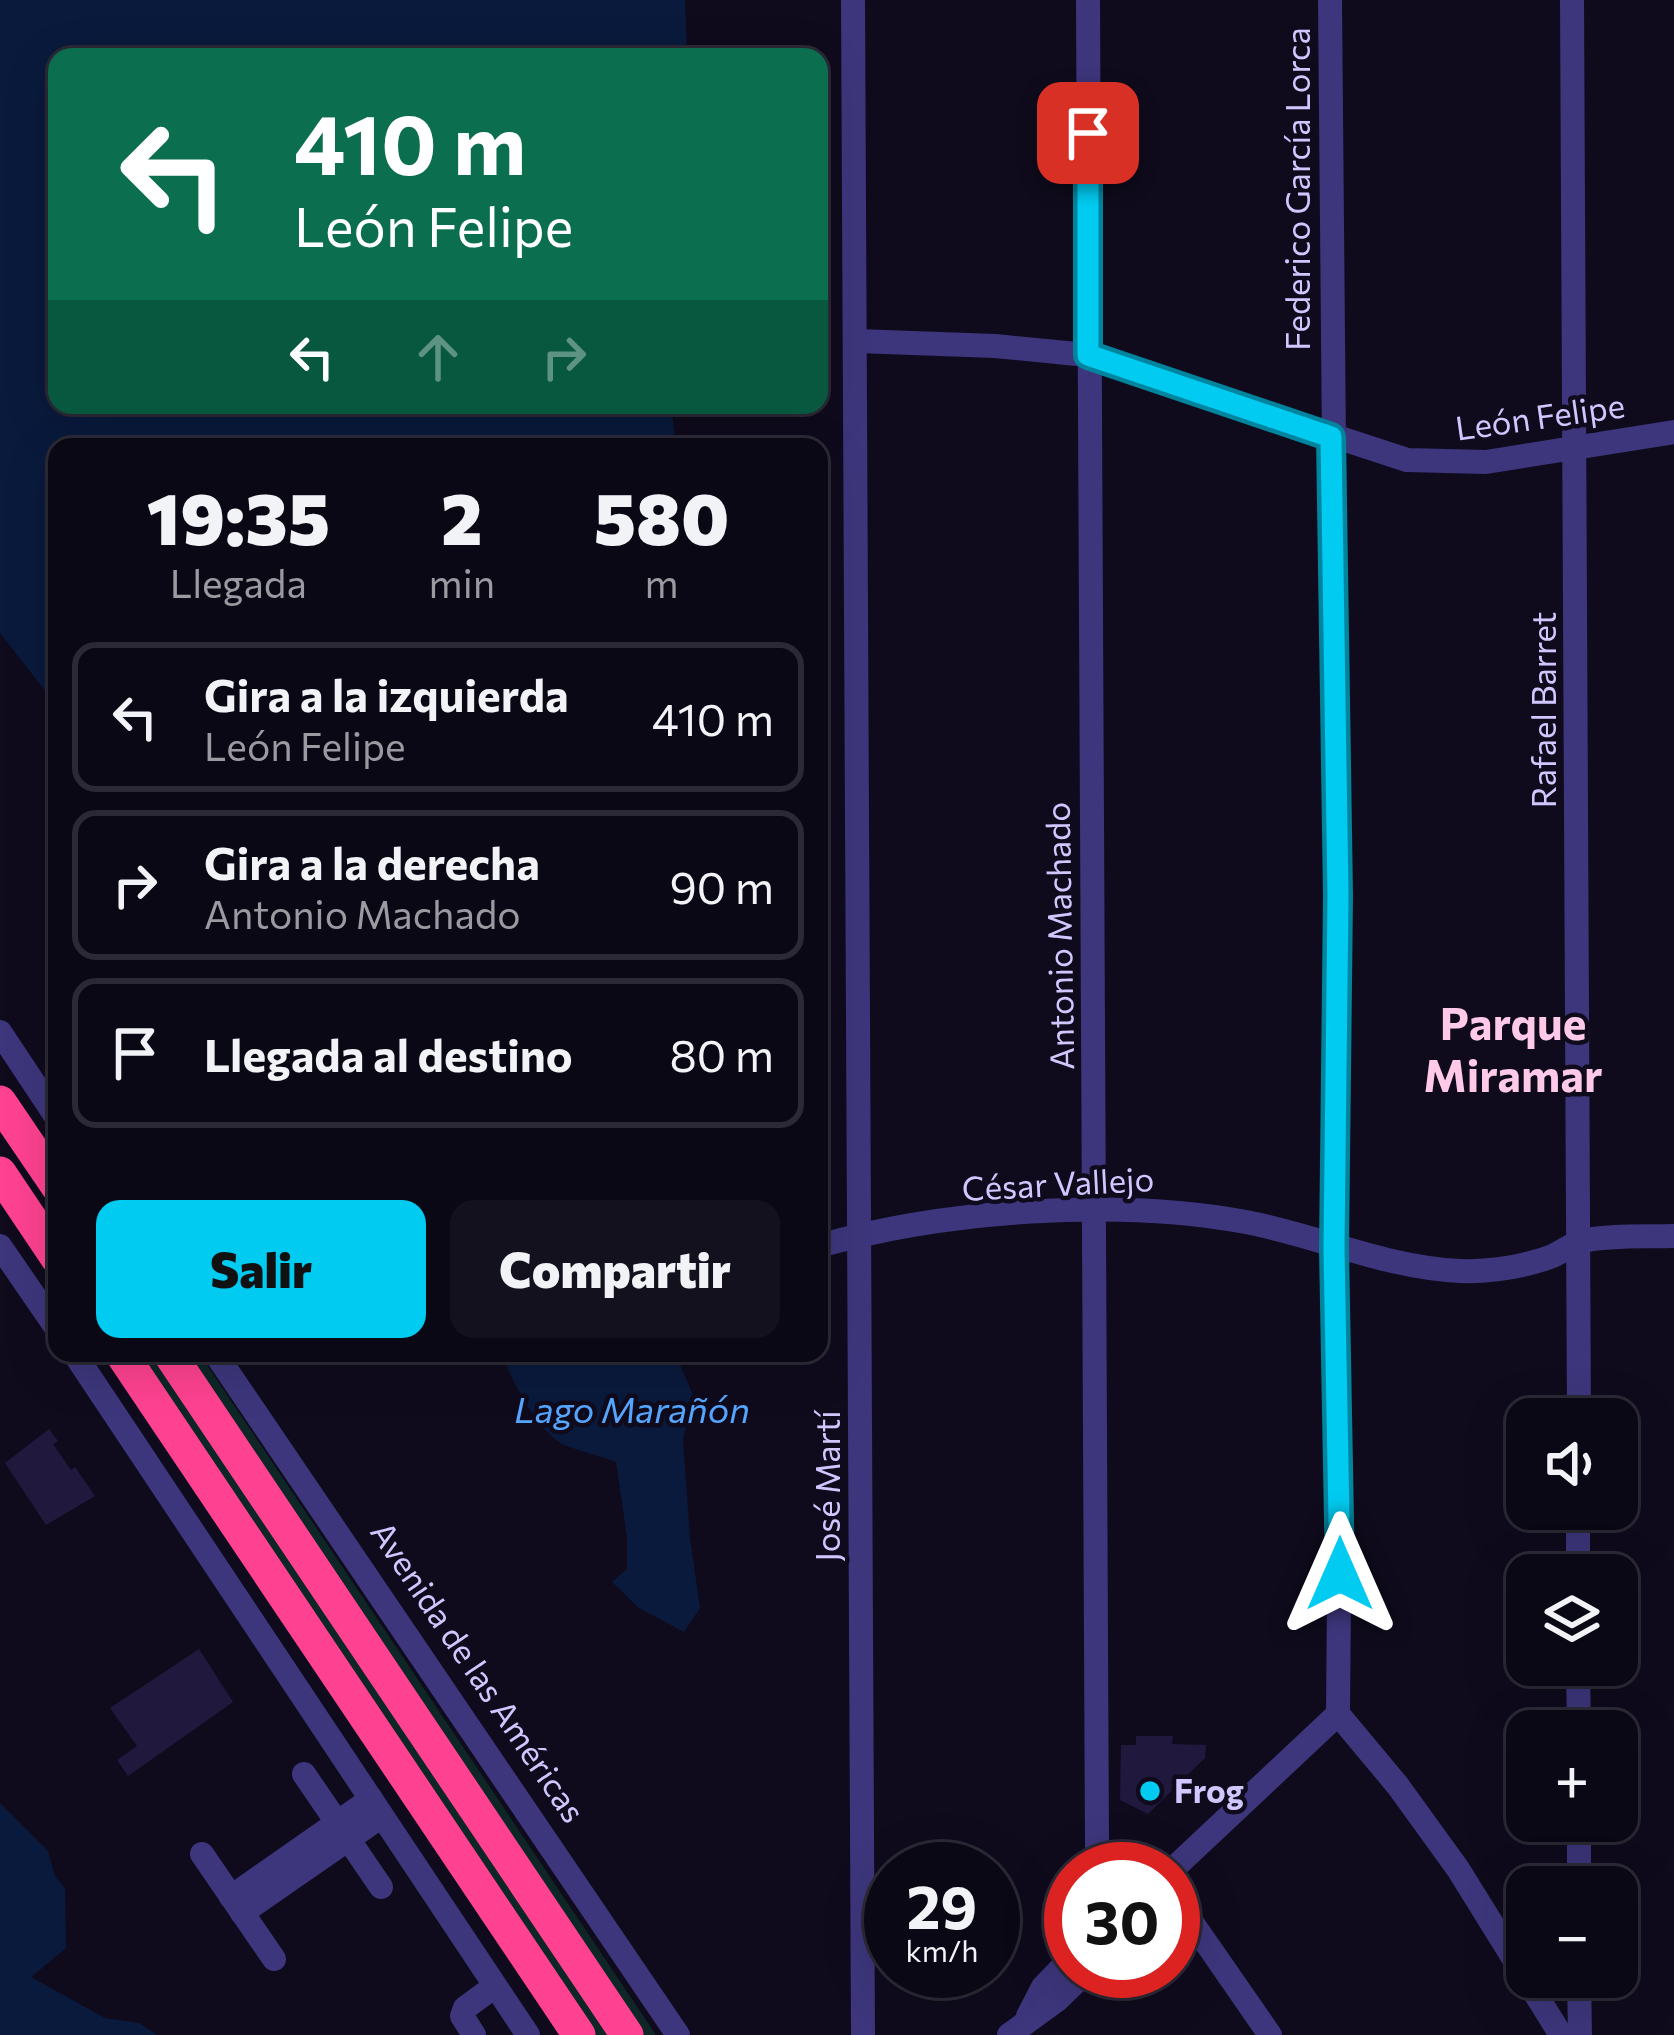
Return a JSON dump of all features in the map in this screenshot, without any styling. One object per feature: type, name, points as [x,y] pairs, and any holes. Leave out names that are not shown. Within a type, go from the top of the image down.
[{"type":"highway","points":[[0,1102],[48,1173]]},
{"type":"highway","points":[[0,1173],[48,1245]]},
{"type":"highway","points":[[127,1362],[579,2035]]},
{"type":"highway","points":[[175,1362],[627,2035]]},
{"type":"street","name":"José Martí","points":[[853,0],[862,2035]]},
{"type":"street","name":"Antonio Machado","points":[[1088,0],[1097,1842]]},
{"type":"street","name":"Federico García Lorca","points":[[1330,0],[1338,896],[1334,1249],[1340,1480],[1338,1714]]},
{"type":"street","name":"Rafael Barret","points":[[1572,0],[1579,1398]]},
{"type":"street","name":"León Felipe","points":[[857,341],[1088,355],[1407,460],[1448,464],[1509,459],[1674,431]]},
{"type":"street","points":[[0,1032],[48,1103]]},
{"type":"street","points":[[28,1144],[48,1125]]},
{"type":"street","name":"César Vallejo","points":[[828,1243],[858,1235],[1032,1212],[1135,1208],[1216,1217],[1417,1268],[1465,1271],[1524,1264],[1553,1256],[1579,1241],[1674,1236]]},
{"type":"street","points":[[0,1246],[48,1316]]},
{"type":"street","points":[[80,1362],[528,2035]]},
{"type":"street","name":"Avenida de las Américas","points":[[220,1362],[678,2035]]},
{"type":"street","points":[[1200,1844],[1338,1714],[1458,1868],[1554,2025]]},
{"type":"street","points":[[304,1774],[381,1887]]},
{"type":"street","points":[[237,1905],[377,1807]]},
{"type":"street","points":[[202,1854],[274,1959]]},
{"type":"street","points":[[1200,1934],[1270,2035]]},
{"type":"street","points":[[474,2035],[462,2016],[465,2008],[495,1986]]},
{"type":"street","points":[[1018,2027],[1044,1986]]},
{"type":"street","points":[[1018,2027],[1060,1998]]},
{"type":"street","points":[[1554,2025],[1557,2019],[1569,2017],[1580,2022]]},
{"type":"green space","points":[[138,1362],[161,1362],[612,2035],[589,2035]]},
{"type":"green space","points":[[194,1362],[205,1362],[656,2035],[644,2035]]},
{"type":"water","points":[[0,0],[685,0],[687,48],[48,48],[48,414],[672,414],[675,438],[48,438],[48,694],[0,633]]},
{"type":"water","name":"Lago Marañón","points":[[506,1362],[679,1362],[693,1395],[683,1440],[700,1608],[684,1632],[639,1608],[612,1582],[627,1569],[616,1462],[551,1436]]},
{"type":"water","points":[[0,1803],[48,1851],[55,1876],[65,1889],[66,1948],[31,1977],[105,2018],[139,2023],[157,2035],[0,2035]]},
{"type":"building","points":[[49,1429],[58,1441],[53,1444],[95,1496],[46,1525],[5,1463]]},
{"type":"building","points":[[199,1649],[233,1702],[128,1776],[117,1760],[137,1746],[110,1708]]},
{"type":"building","points":[[1136,1736],[1173,1736],[1172,1744],[1206,1745],[1205,1758],[1148,1814],[1120,1800],[1121,1745],[1136,1745]]},
{"type":"place","name":"Frog","points":[[1150,1791]]},
{"type":"district","name":"Parque Miramar","points":[[1513,1050]]},
{"type":"route","points":[[1088,133],[1088,355],[1331,437],[1340,1574]]}]
